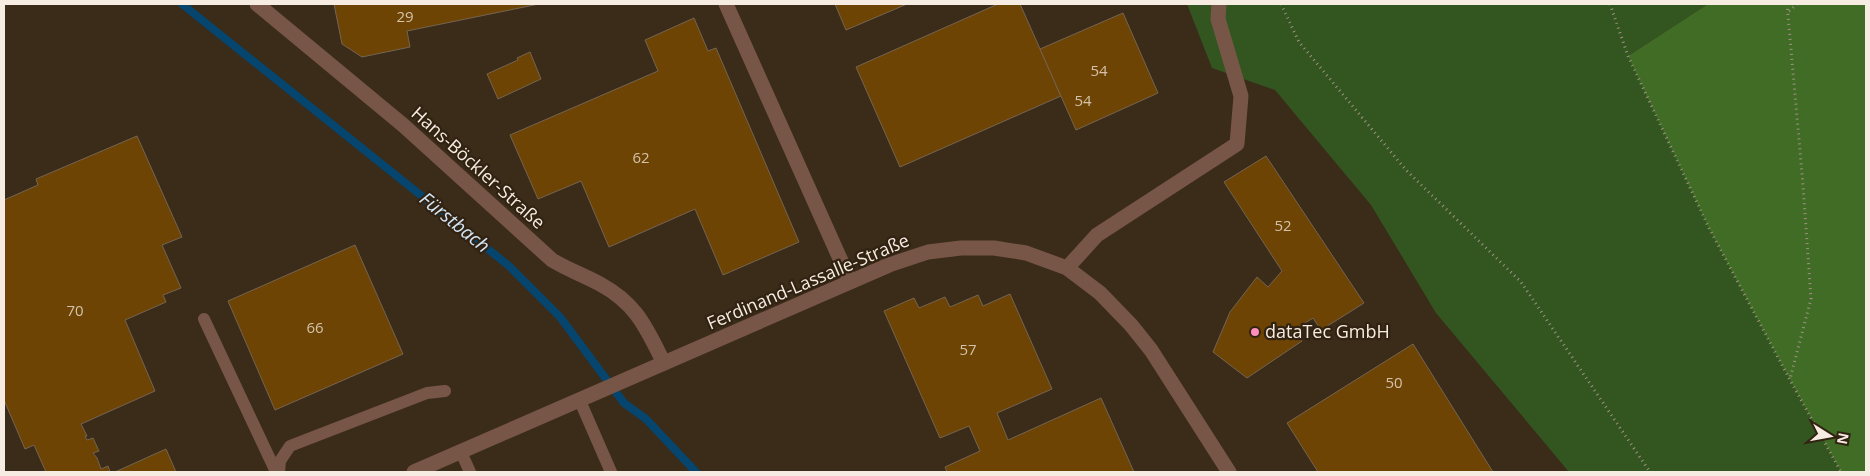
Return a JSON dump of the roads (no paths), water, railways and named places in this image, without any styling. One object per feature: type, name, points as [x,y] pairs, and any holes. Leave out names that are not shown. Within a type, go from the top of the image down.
[{"type":"street","name":"Hans-Böckler-Straße","points":[[257,4],[403,125],[552,260],[600,284],[627,302],[640,317],[664,363]]},
{"type":"street","points":[[726,4],[850,281]]},
{"type":"street","points":[[1067,268],[1097,235],[1237,144],[1241,96],[1218,19],[1219,4]]},
{"type":"street","name":"Ferdinand-Lassalle-Straße","points":[[414,472],[890,265],[928,252],[961,248],[994,248],[1026,253],[1067,268],[1100,293],[1131,325],[1151,350],[1229,472]]},
{"type":"lane","points":[[204,319],[278,472]]},
{"type":"lane","points":[[278,472],[280,461],[290,446],[427,393],[445,391]]},
{"type":"lane","points":[[583,400],[611,472]]},
{"type":"lane","points":[[461,452],[470,472]]},
{"type":"waterway","name":"Fürstbach","points":[[182,4],[509,266],[560,317],[624,403],[646,419],[696,472]]},
{"type":"place","name":"dataTec GmbH","points":[[1255,332]]}]
